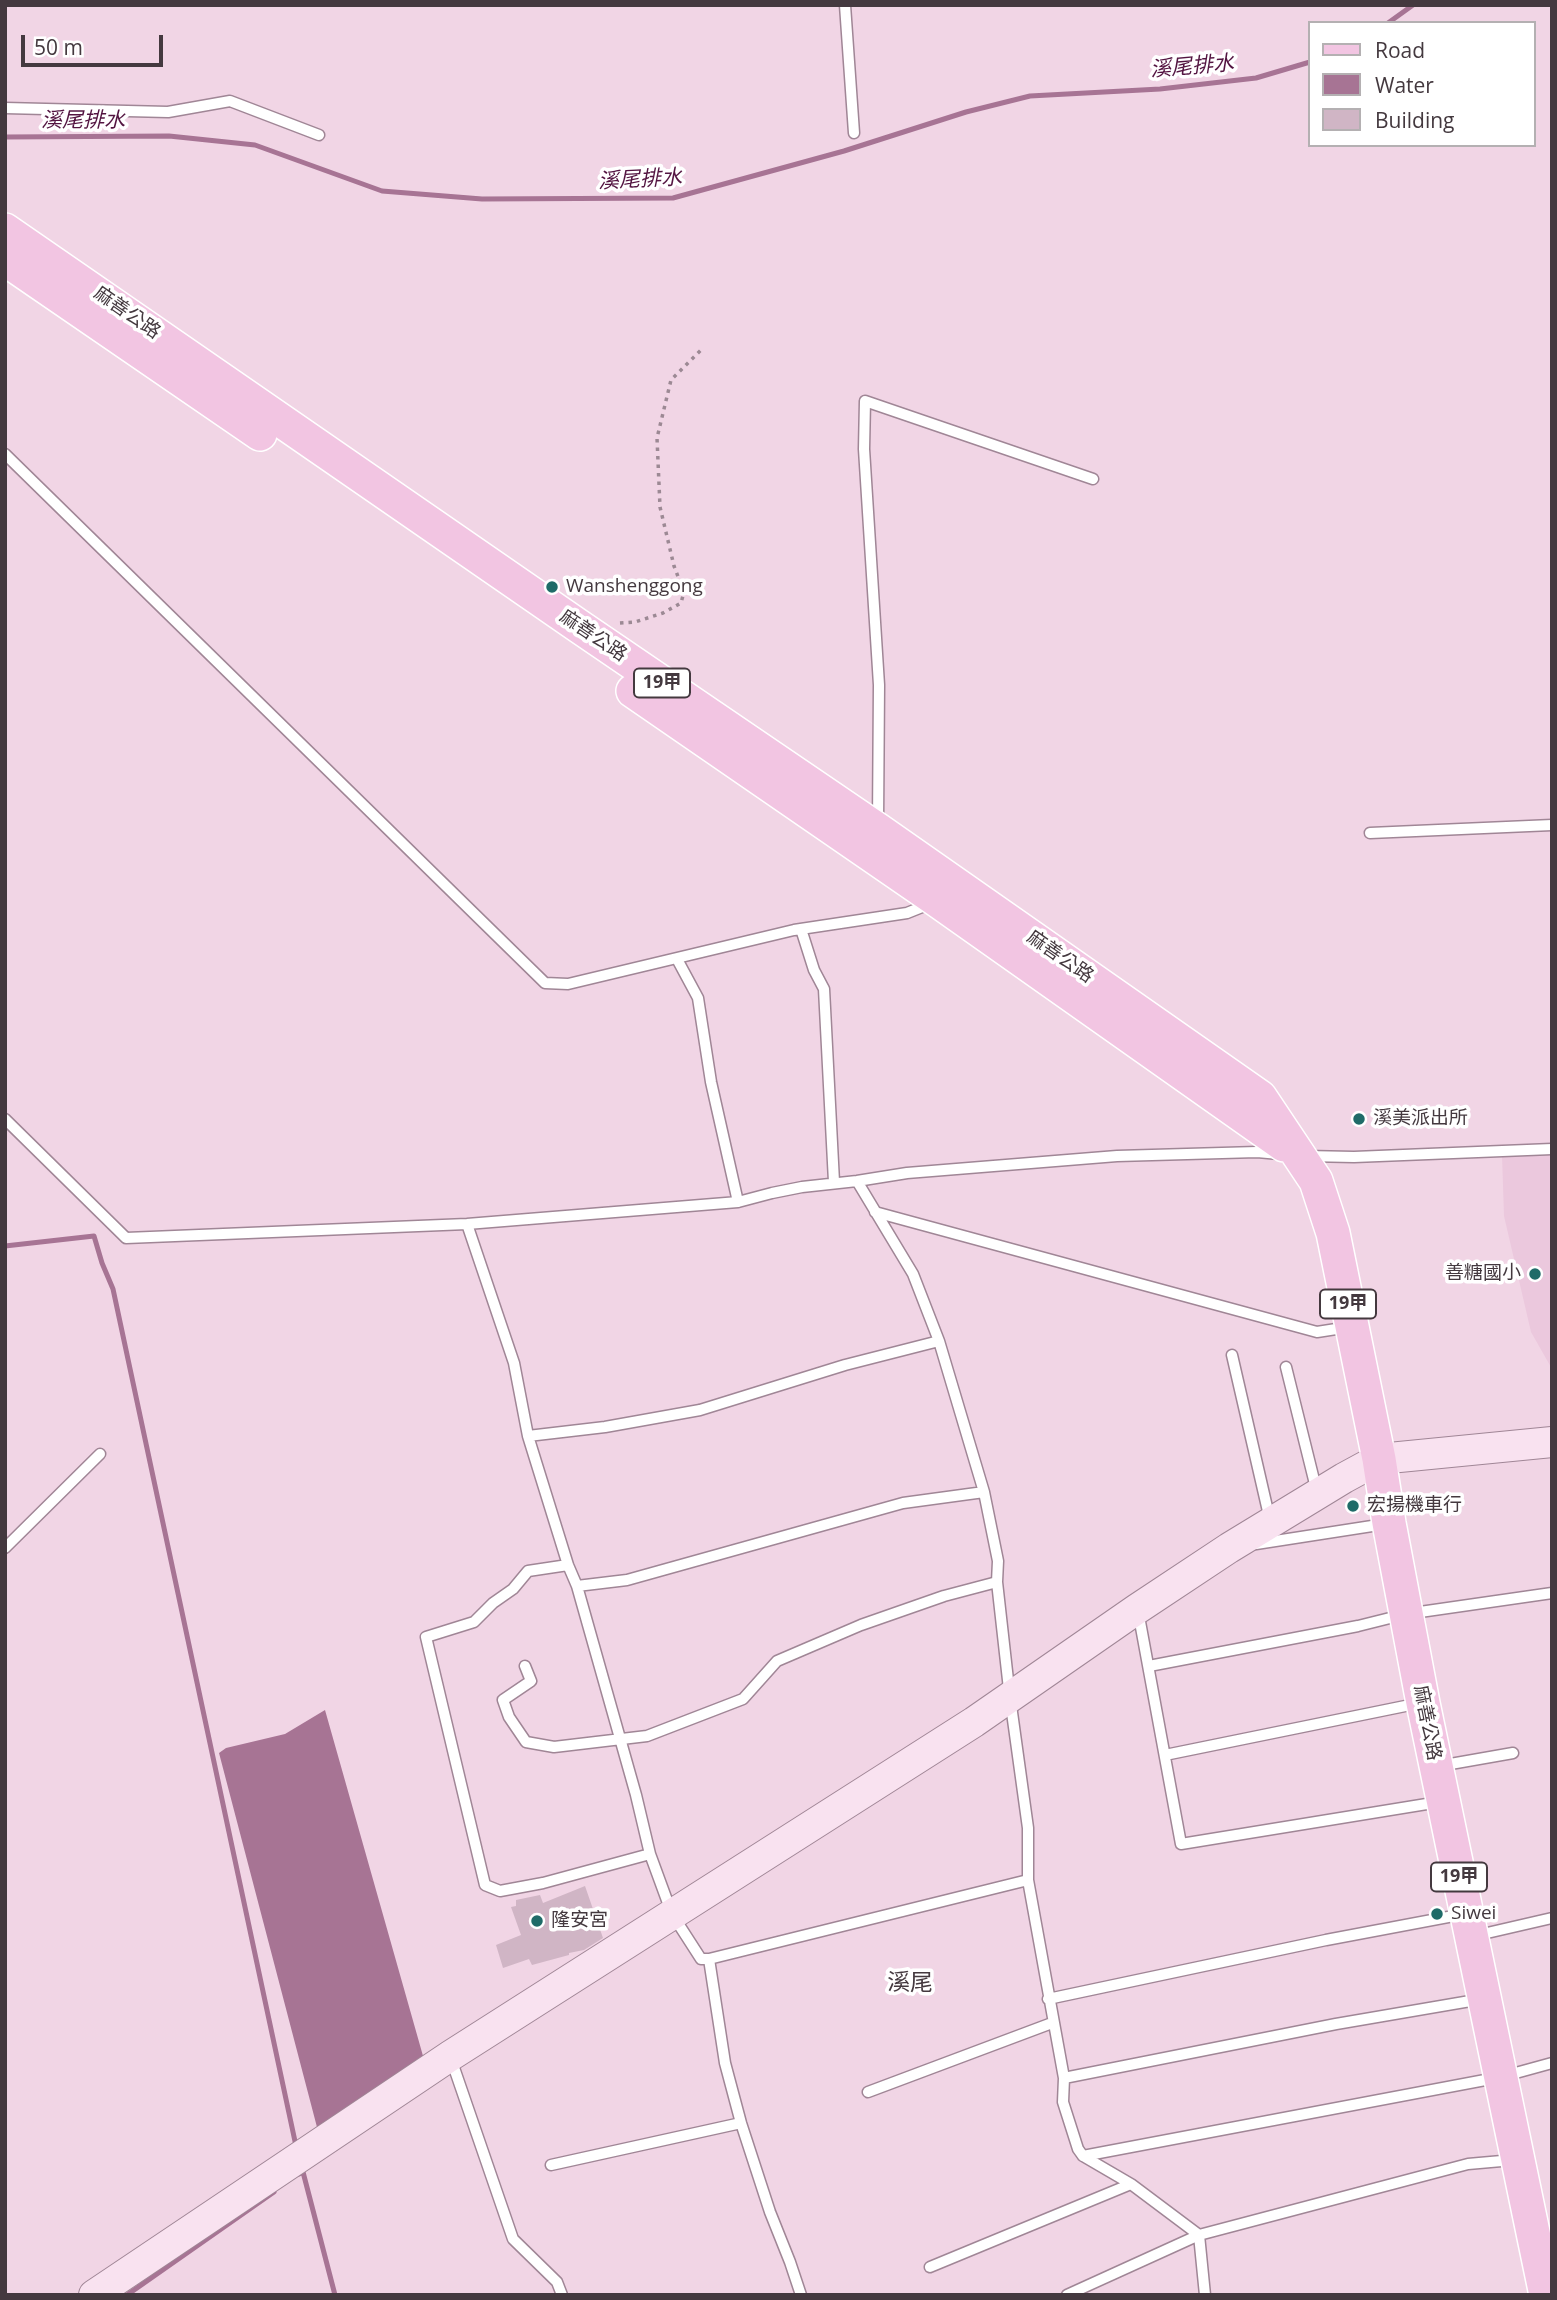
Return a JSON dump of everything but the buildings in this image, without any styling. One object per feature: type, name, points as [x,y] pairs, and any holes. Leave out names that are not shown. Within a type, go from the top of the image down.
[{"type":"main road","name":"麻善公路","points":[[7,240],[878,830],[945,891]]},
{"type":"main road","name":"麻善公路","points":[[7,240],[945,891],[1260,1097],[1316,1181],[1328,1213],[1379,1459],[1423,1703],[1546,2295]]},
{"type":"street","points":[[94,2295],[450,2056],[1010,1698],[1229,1548],[1379,1459],[1552,1442]]},
{"type":"lane","points":[[845,5],[854,133]]},
{"type":"lane","points":[[5,108],[168,112],[230,101],[319,135]]},
{"type":"lane","points":[[878,830],[879,685],[864,449],[865,401],[1093,479]]},
{"type":"lane","points":[[5,454],[545,983],[568,984],[802,929],[907,913],[945,891]]},
{"type":"lane","points":[[1370,832],[1552,825]]},
{"type":"lane","points":[[802,929],[814,970],[824,989],[834,1182]]},
{"type":"lane","points":[[677,959],[698,998],[711,1082],[738,1202]]},
{"type":"lane","points":[[5,1119],[126,1238],[467,1224],[738,1202],[834,1182],[906,1173],[1117,1156],[1257,1152],[1354,1157],[1552,1149]]},
{"type":"lane","points":[[857,1181],[914,1274],[939,1341],[984,1492],[998,1561],[997,1582],[1010,1698],[1028,1828],[1028,1880],[1063,2078],[1063,2102],[1078,2149],[1083,2156],[1131,2184],[1199,2235],[1205,2295]]},
{"type":"lane","points":[[875,1212],[1317,1332],[1352,1326]]},
{"type":"lane","points":[[467,1224],[514,1363],[528,1436],[577,1586],[650,1854],[672,1914],[701,1959],[1028,1880]]},
{"type":"lane","points":[[528,1436],[605,1427],[701,1410],[845,1365],[939,1341]]},
{"type":"lane","points":[[1232,1355],[1270,1523]]},
{"type":"lane","points":[[1286,1367],[1318,1495]]},
{"type":"lane","points":[[5,1548],[100,1454]]},
{"type":"lane","points":[[577,1586],[627,1580],[903,1503],[984,1492]]},
{"type":"lane","points":[[1229,1548],[1389,1523]]},
{"type":"lane","points":[[568,1565],[528,1571],[513,1589],[493,1603],[474,1622],[426,1637],[485,1885],[500,1891],[543,1883],[650,1854]]},
{"type":"lane","points":[[525,1665],[531,1681],[502,1700],[509,1717],[526,1742],[554,1747],[647,1737],[743,1699],[777,1661],[861,1625],[997,1582]]},
{"type":"lane","points":[[1149,1666],[1358,1626],[1406,1614],[1552,1593]]},
{"type":"lane","points":[[1137,1609],[1181,1844],[1443,1801]]},
{"type":"lane","points":[[1165,1755],[1423,1703]]},
{"type":"lane","points":[[1436,1767],[1513,1753]]},
{"type":"lane","points":[[1048,1999],[1326,1940],[1552,1918]]},
{"type":"lane","points":[[709,1959],[725,2063],[741,2123],[769,2212],[790,2262],[800,2295]]},
{"type":"lane","points":[[1063,2078],[1484,1998]]},
{"type":"lane","points":[[869,2092],[1052,2023]]},
{"type":"lane","points":[[450,2056],[513,2239],[557,2282],[562,2295]]},
{"type":"lane","points":[[1083,2156],[1502,2077],[1552,2063]]},
{"type":"lane","points":[[551,2165],[741,2123]]},
{"type":"lane","points":[[1067,2295],[1199,2235],[1468,2164],[1519,2160]]},
{"type":"lane","points":[[930,2267],[1131,2184]]},
{"type":"path","points":[[580,627],[635,622],[681,603],[684,592],[674,566],[660,507],[657,438],[671,380],[702,349]]},
{"type":"shaded area","name":"善糖國小","points":[[1552,1153],[1552,1369],[1531,1332],[1504,1216],[1502,1155]]},
{"type":"water","points":[[325,1710],[425,2063],[318,2131],[219,1753],[226,1748],[285,1734]]},
{"type":"waterway","name":"溪尾排水","points":[[1391,21],[1413,5]]},
{"type":"waterway","name":"溪尾排水","points":[[5,137],[169,136],[255,145],[382,191],[482,199],[673,198],[844,151],[966,112],[1030,96],[1160,89],[1256,78],[1308,63]]},
{"type":"waterway","points":[[5,1246],[94,1236],[113,1289],[296,2146]]},
{"type":"waterway","points":[[299,2174],[303,2172],[335,2295]]},
{"type":"waterway","points":[[127,2295],[274,2192]]},
{"type":"place","name":"Wanshenggong","points":[[552,587]]},
{"type":"place","name":"溪美派出所","points":[[1359,1119]]},
{"type":"place","name":"善糖國小","points":[[1535,1274]]},
{"type":"place","name":"宏揚機車行","points":[[1353,1506]]},
{"type":"place","name":"Siwei","points":[[1437,1914]]},
{"type":"place","name":"隆安宮","points":[[537,1921]]},
{"type":"district","name":"溪尾","points":[[910,1983]]}]
